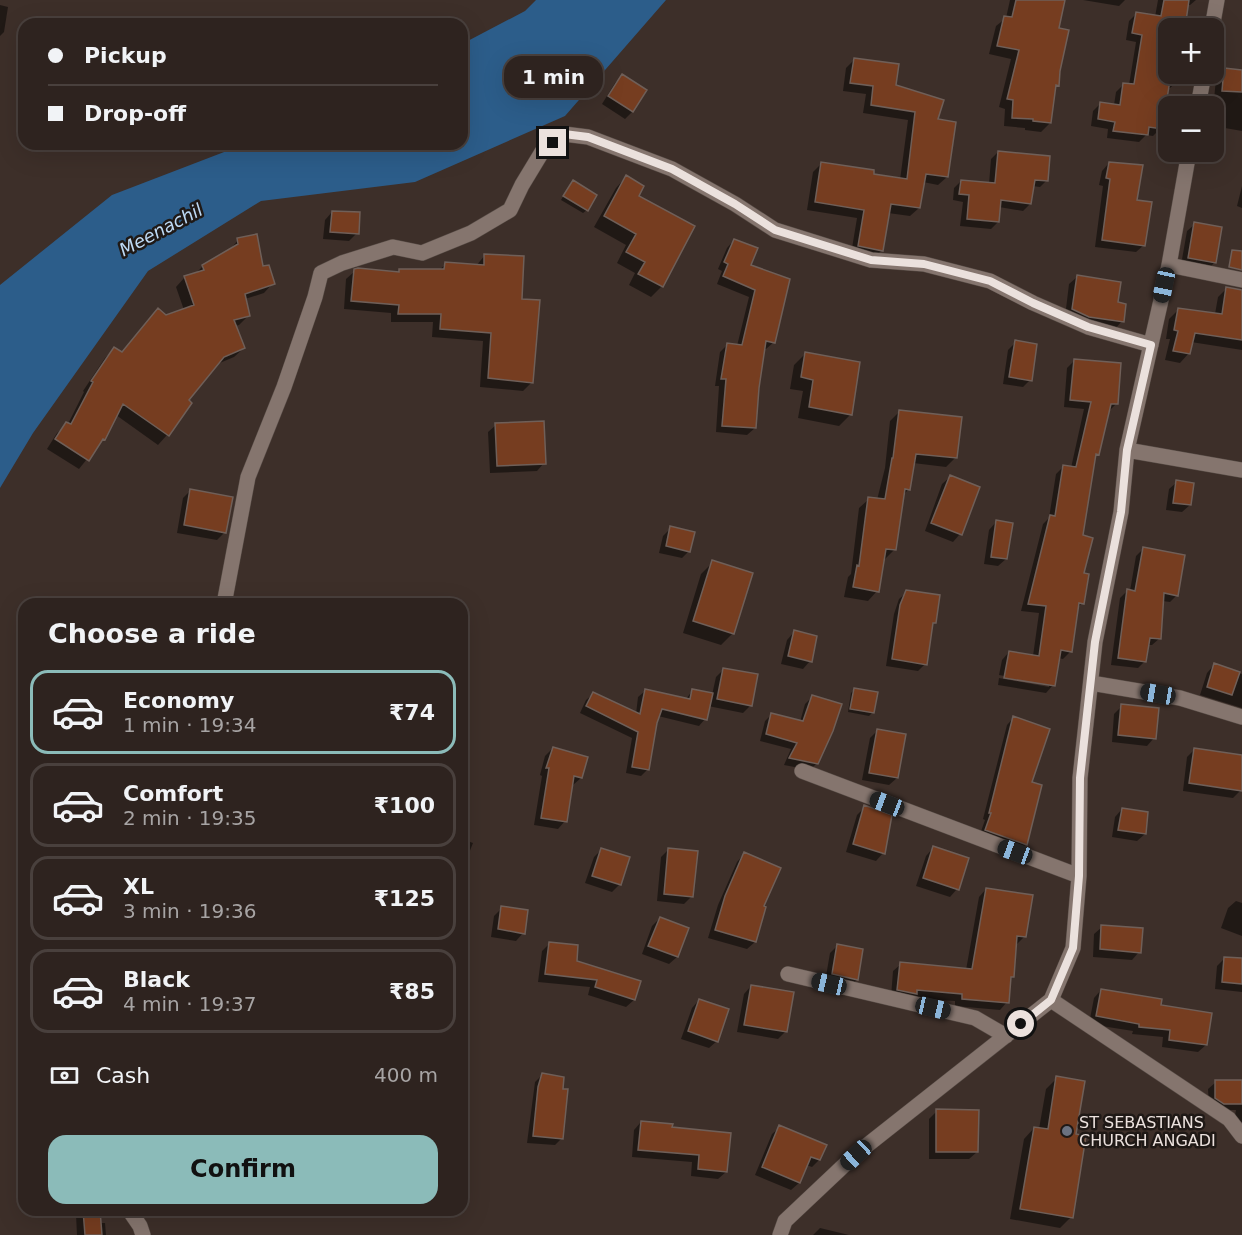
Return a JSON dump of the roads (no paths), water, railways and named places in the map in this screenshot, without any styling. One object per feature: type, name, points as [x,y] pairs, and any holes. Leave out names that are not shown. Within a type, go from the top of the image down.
[{"type":"street","points":[[1214,18],[1217,0]]},
{"type":"street","points":[[225,598],[248,477],[288,376],[321,273],[342,262],[393,247],[422,253],[471,233],[510,210],[542,152],[564,134],[588,137],[672,169],[735,204],[775,230],[871,260],[924,264],[990,281],[1088,327],[1151,345]]},
{"type":"street","points":[[780,1235],[785,1221],[856,1155],[1051,1000],[1073,948],[1079,876],[1080,778],[1095,642],[1121,512],[1127,450],[1169,264],[1187,162]]},
{"type":"street","points":[[1169,264],[1242,280]]},
{"type":"street","points":[[1127,450],[1242,470]]},
{"type":"street","points":[[1091,683],[1180,698],[1242,717]]},
{"type":"street","points":[[802,771],[1079,876]]},
{"type":"street","points":[[788,974],[975,1018],[1006,1036]]},
{"type":"street","points":[[1051,1000],[1229,1119],[1242,1136]]},
{"type":"street","points":[[134,1216],[141,1226],[142,1235]]},
{"type":"water","name":"Meenachil","points":[[536,0],[666,0],[565,116],[415,182],[261,201],[148,271],[33,433],[0,488],[0,285],[112,195],[229,150],[468,150],[468,41],[525,11]]},
{"type":"place","name":"ST SEBASTIANS CHURCH ANGADI","points":[[1067,1131]]}]
